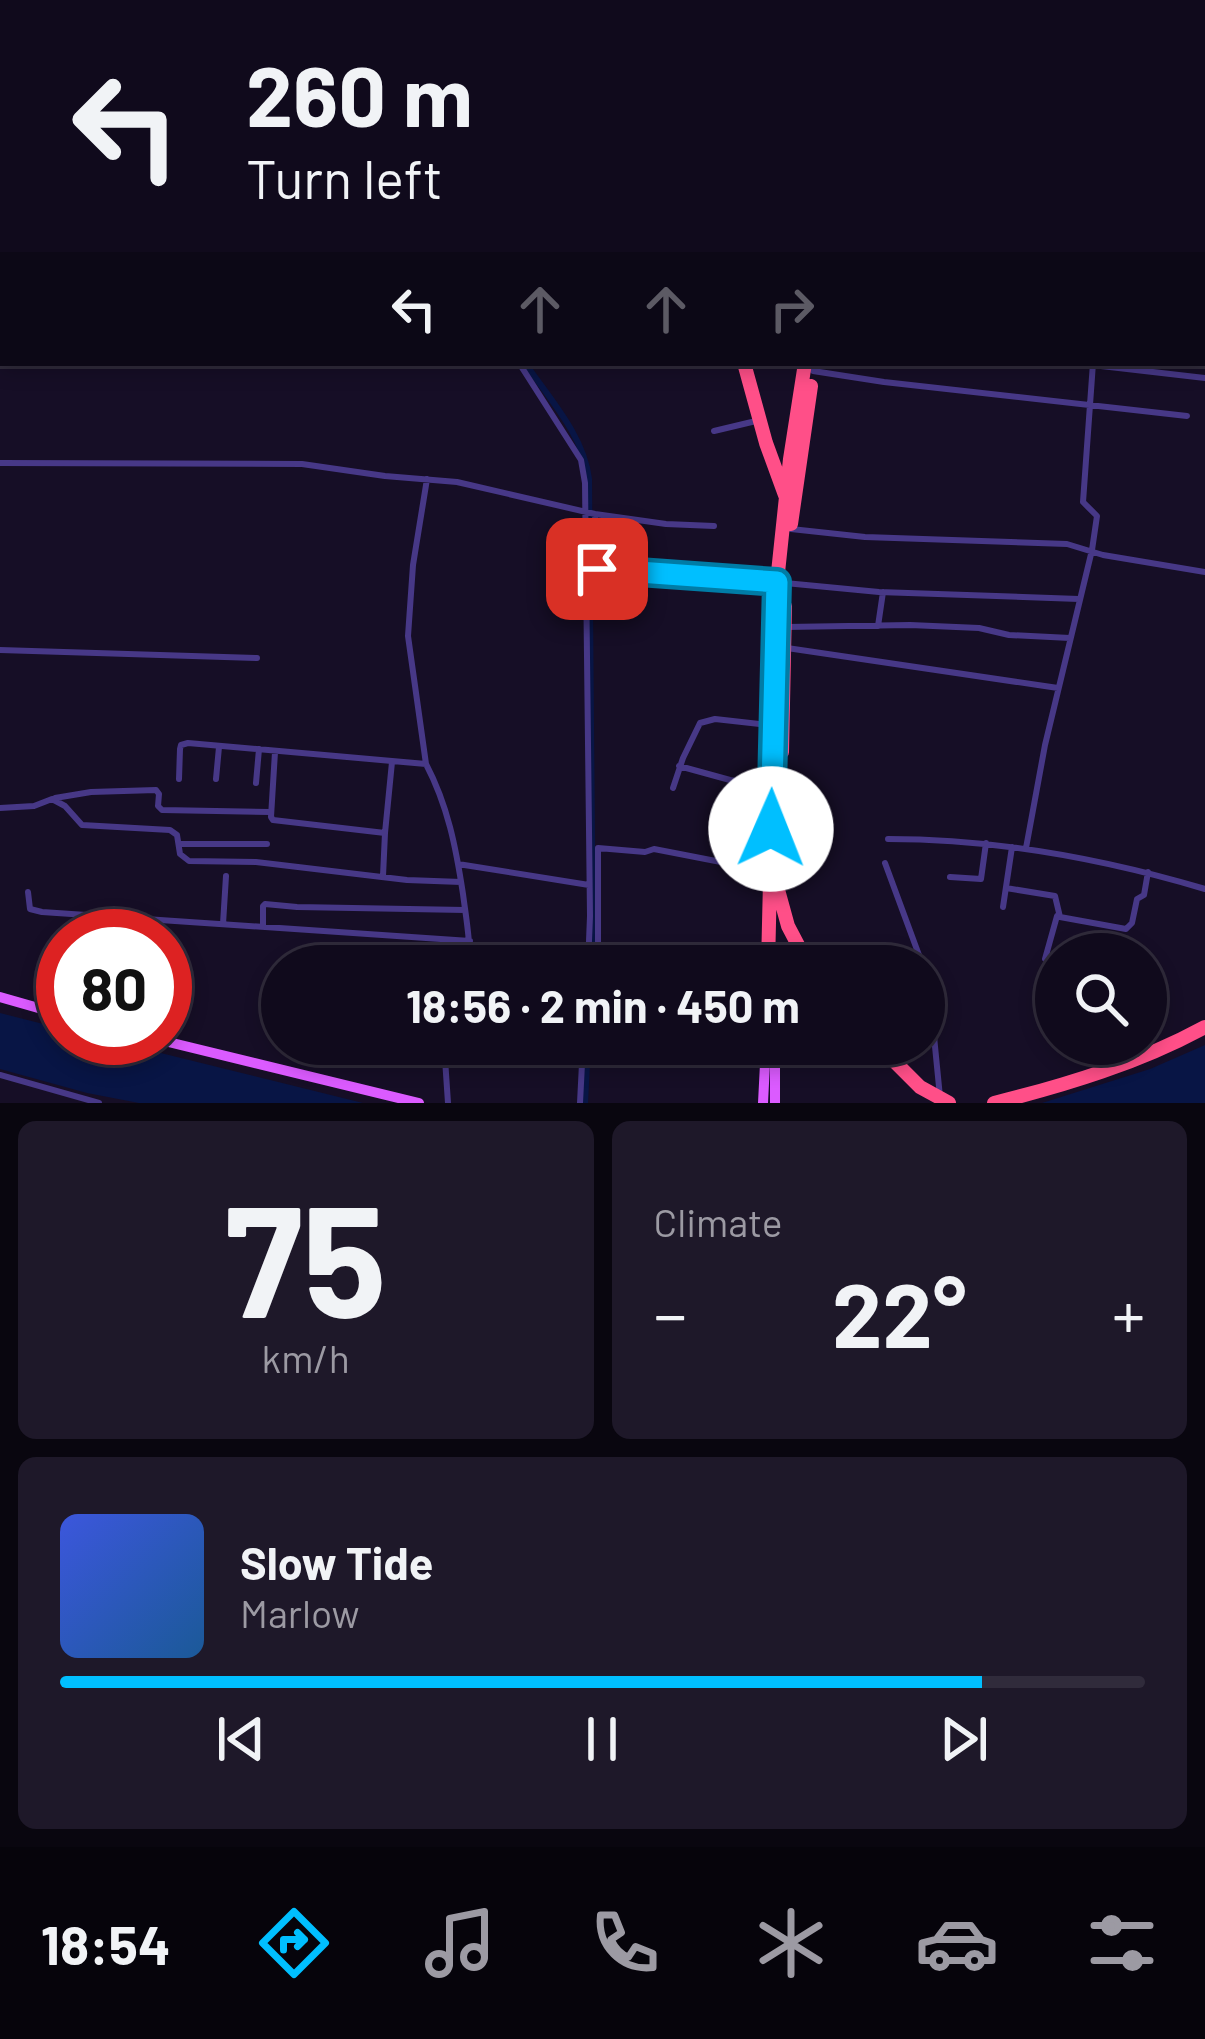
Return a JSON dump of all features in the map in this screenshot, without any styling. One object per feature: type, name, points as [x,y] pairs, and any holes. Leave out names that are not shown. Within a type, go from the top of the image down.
[{"type":"highway","points":[[745,366],[790,495]]},
{"type":"highway","points":[[798,945],[774,879],[773,725],[793,439],[810,366]]},
{"type":"highway","points":[[772,945],[784,648],[781,583],[810,366]]},
{"type":"highway","points":[[761,416],[790,495]]},
{"type":"highway","points":[[772,438],[793,439]]},
{"type":"highway","points":[[994,1103],[1089,1077],[1205,1027]]},
{"type":"highway","points":[[896,1065],[944,1101]]},
{"type":"main road","points":[[0,998],[36,1008]]},
{"type":"main road","points":[[192,1048],[419,1103]]},
{"type":"main road","points":[[764,1103],[765,1065]]},
{"type":"main road","points":[[775,1065],[775,1103]]},
{"type":"street","points":[[521,366],[581,460],[599,570],[883,592],[1079,599]]},
{"type":"street","points":[[810,366],[884,382],[1187,416]]},
{"type":"street","points":[[1026,848],[1092,550],[1096,514],[1083,502],[1093,366]]},
{"type":"street","points":[[1109,366],[1205,378]]},
{"type":"street","points":[[714,431],[761,416]]},
{"type":"street","points":[[0,463],[302,464],[457,482],[591,513],[714,526]]},
{"type":"street","points":[[427,479],[408,636],[426,764],[448,814],[470,945]]},
{"type":"street","points":[[588,945],[591,513]]},
{"type":"street","points":[[790,530],[1067,544],[1103,555],[1205,572]]},
{"type":"street","points":[[878,626],[883,592]]},
{"type":"street","points":[[784,627],[979,628],[1009,635],[1070,638]]},
{"type":"street","points":[[784,648],[1058,688]]},
{"type":"street","points":[[0,650],[257,658]]},
{"type":"street","points":[[673,788],[700,723],[708,719],[773,725]]},
{"type":"street","points":[[179,779],[181,746],[188,743],[426,764]]},
{"type":"street","points":[[216,779],[219,746]]},
{"type":"street","points":[[256,783],[259,749]]},
{"type":"street","points":[[275,751],[270,812],[274,820],[385,833]]},
{"type":"street","points":[[383,876],[392,762]]},
{"type":"street","points":[[680,766],[772,786]]},
{"type":"street","points":[[0,808],[91,793],[156,790],[162,810],[270,812]]},
{"type":"street","points":[[52,799],[82,825],[170,830],[177,836],[180,854],[189,861],[256,862],[461,882]]},
{"type":"street","points":[[887,839],[1026,848],[1148,872],[1205,889]]},
{"type":"street","points":[[950,877],[980,879],[986,843]]},
{"type":"street","points":[[179,844],[267,844]]},
{"type":"street","points":[[1003,907],[1012,847]]},
{"type":"street","points":[[598,945],[598,848],[654,849],[774,879]]},
{"type":"street","points":[[885,862],[916,945]]},
{"type":"street","points":[[458,864],[589,884]]},
{"type":"street","points":[[1057,916],[1127,928],[1136,899],[1144,895],[1148,872]]},
{"type":"street","points":[[223,924],[226,876]]},
{"type":"street","points":[[1006,888],[1056,897],[1052,933]]},
{"type":"street","points":[[28,892],[28,906],[42,912],[470,941]]},
{"type":"street","points":[[263,926],[265,904],[465,910]]},
{"type":"street","points":[[445,1065],[448,1103]]},
{"type":"street","points":[[580,1103],[583,1065]]},
{"type":"street","points":[[939,1065],[944,1101]]},
{"type":"street","points":[[0,1075],[99,1103]]},
{"type":"shaded area","points":[[0,1013],[36,1022],[36,1065],[192,1065],[192,1061],[363,1103],[139,1103],[0,1069]]},
{"type":"shaded area","points":[[1205,1045],[1205,1103],[1042,1103],[1167,1065]]},
{"type":"waterway","points":[[527,366],[573,433],[589,479],[593,945]]},
{"type":"waterway","points":[[585,1103],[587,1065]]},
{"type":"route","points":[[597,569],[777,582],[771,829]]}]
